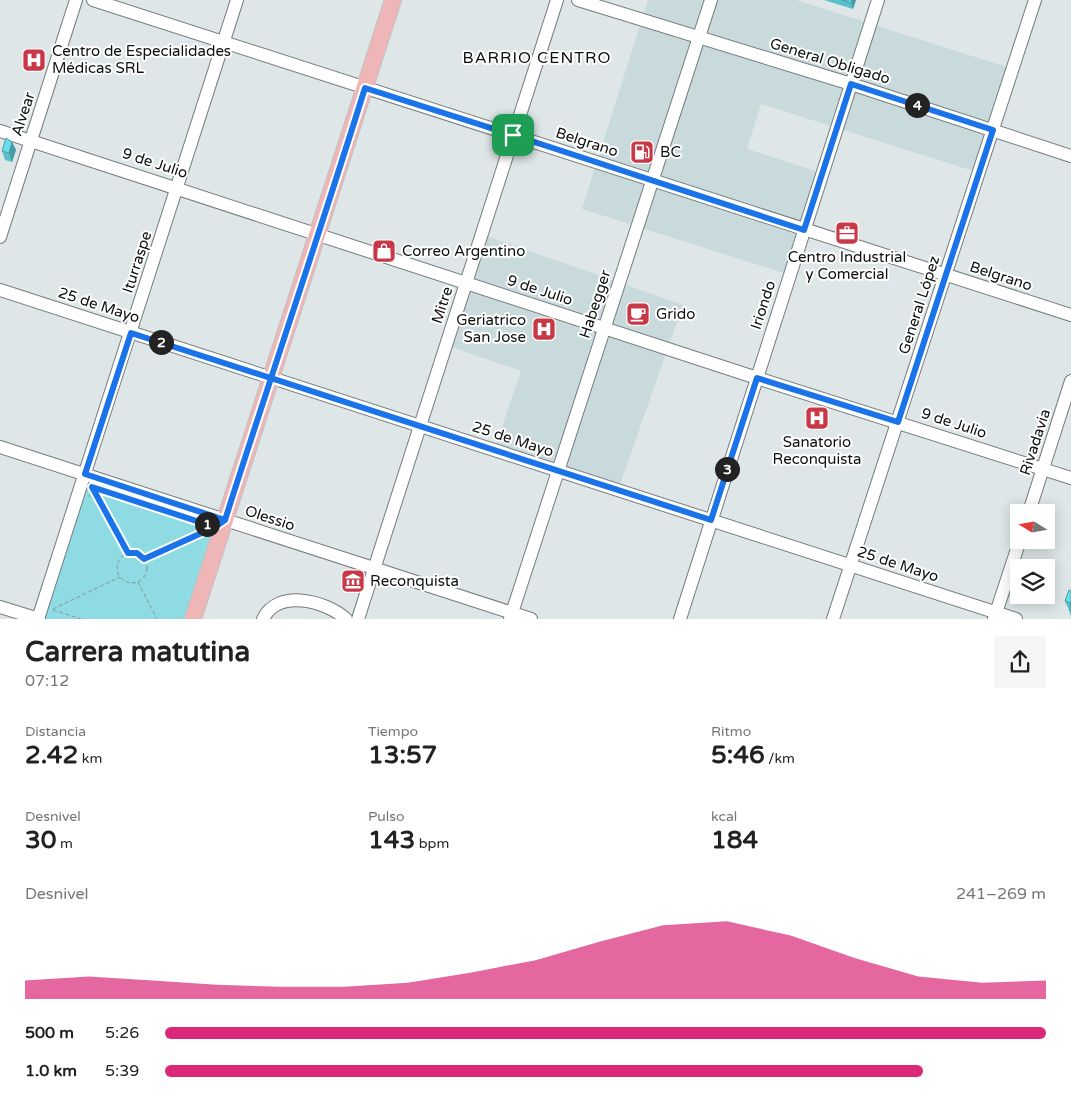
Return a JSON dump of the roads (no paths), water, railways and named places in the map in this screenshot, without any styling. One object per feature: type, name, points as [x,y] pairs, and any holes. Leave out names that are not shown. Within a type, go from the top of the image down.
[{"type":"main road","points":[[193,619],[319,234],[393,0]]},
{"type":"street","name":"Alvear","points":[[0,237],[76,0]]},
{"type":"street","name":"Belgrano","points":[[93,0],[1071,315]]},
{"type":"street","name":"Iturraspe","points":[[38,619],[238,0]]},
{"type":"street","name":"Mitre","points":[[358,619],[557,0]]},
{"type":"street","name":"General Obligado","points":[[578,0],[851,84],[1071,156]]},
{"type":"street","name":"Habegger","points":[[511,616],[711,0]]},
{"type":"street","name":"Iriondo","points":[[680,619],[878,0]]},
{"type":"street","name":"General López","points":[[833,619],[1035,0]]},
{"type":"street","name":"9 de Julio","points":[[0,130],[757,378],[1071,478]]},
{"type":"street","name":"25 de Mayo","points":[[0,290],[851,565],[995,616],[1016,619]]},
{"type":"street","name":"Rivadavia","points":[[1032,504],[1071,381]]},
{"type":"street","name":"Olessio","points":[[0,447],[375,568],[511,616],[531,619]]},
{"type":"street","points":[[995,616],[1017,549]]},
{"type":"street","points":[[264,619],[277,604],[296,600],[315,603],[346,619]]},
{"type":"street","points":[[0,606],[38,619]]},
{"type":"place","name":"Centro de Especialidades Médicas SRL","points":[[34,60]]},
{"type":"place","name":"BC","points":[[642,152]]},
{"type":"place","name":"Centro Industrial y Comercial","points":[[847,233]]},
{"type":"place","name":"Correo Argentino","points":[[384,251]]},
{"type":"place","name":"Grido","points":[[638,314]]},
{"type":"place","name":"Geriatrico San Jose","points":[[544,329]]},
{"type":"place","name":"Sanatorio Reconquista","points":[[817,418]]},
{"type":"place","name":"Reconquista","points":[[353,581]]},
{"type":"district","name":"BARRIO CENTRO","points":[[537,58]]}]
